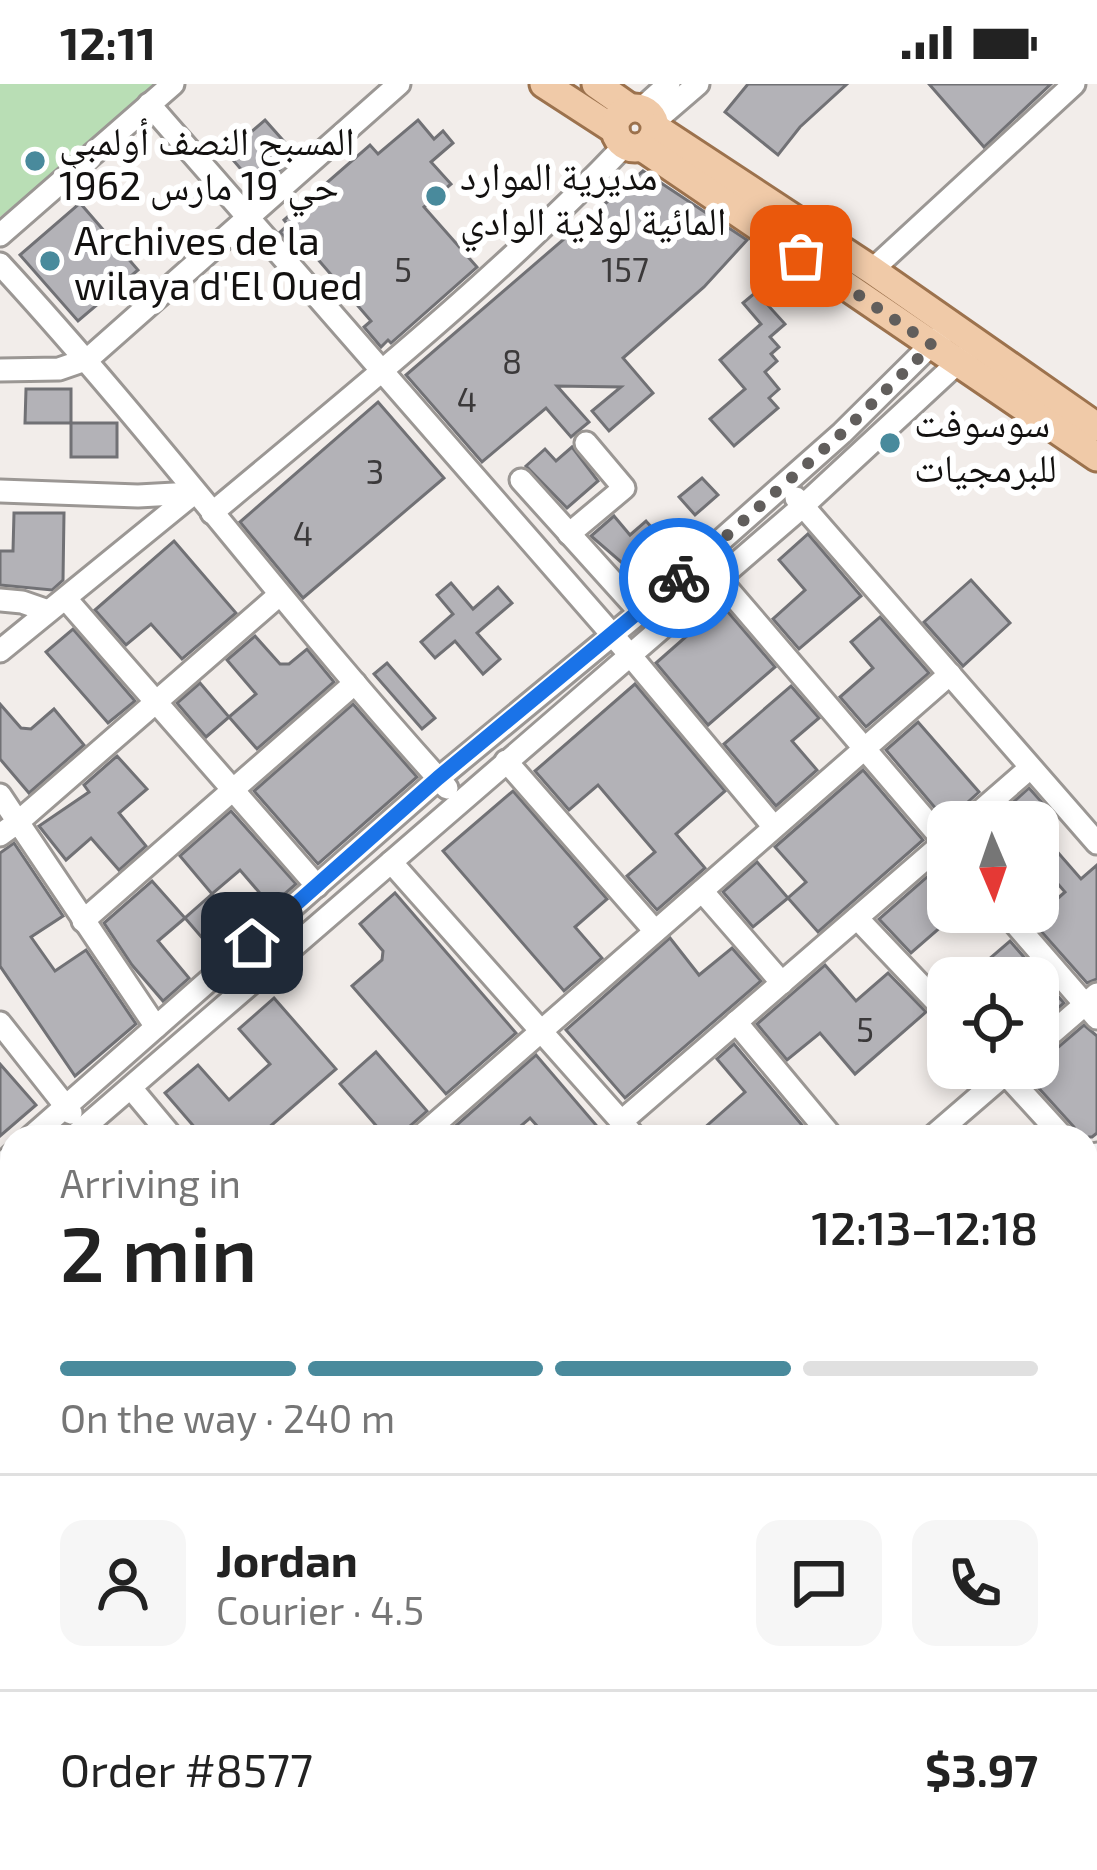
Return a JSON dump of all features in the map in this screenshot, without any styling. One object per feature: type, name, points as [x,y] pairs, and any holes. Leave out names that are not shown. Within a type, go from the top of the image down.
[{"type":"main road","points":[[544,84],[638,127],[872,270],[941,335]]},
{"type":"main road","points":[[596,84],[638,127],[941,335],[1097,427]]},
{"type":"main road","points":[[968,353],[1097,457]]},
{"type":"street","points":[[0,235],[173,84]]},
{"type":"street","points":[[0,370],[59,369],[88,359],[399,84]]},
{"type":"street","points":[[212,513],[559,215],[638,127],[669,84]]},
{"type":"street","points":[[638,127],[698,84]]},
{"type":"street","points":[[872,270],[1074,84]]},
{"type":"street","points":[[149,104],[613,635],[774,827]]},
{"type":"street","points":[[0,264],[88,359],[278,596],[458,801]]},
{"type":"street","points":[[45,1125],[438,778],[640,612],[941,335]]},
{"type":"street","points":[[86,1125],[803,506],[968,353]]},
{"type":"street","points":[[568,534],[624,488],[586,443]]},
{"type":"street","points":[[521,480],[640,612]]},
{"type":"street","points":[[784,484],[1097,843]]},
{"type":"street","points":[[0,491],[194,493]]},
{"type":"street","points":[[0,651],[194,493]]},
{"type":"street","points":[[719,579],[927,820]]},
{"type":"street","points":[[9,828],[278,596]]},
{"type":"street","points":[[0,600],[57,605],[156,702],[317,886]]},
{"type":"street","points":[[434,1125],[950,674]]},
{"type":"street","points":[[82,921],[355,683]]},
{"type":"street","points":[[506,760],[656,931]]},
{"type":"street","points":[[993,801],[1030,769]]},
{"type":"street","points":[[0,795],[9,828],[156,1027]]},
{"type":"street","points":[[632,1125],[736,1022],[927,859]]},
{"type":"street","points":[[391,862],[624,1125]]},
{"type":"street","points":[[702,891],[782,983]]},
{"type":"street","points":[[857,918],[927,992]]},
{"type":"street","points":[[1025,933],[1093,1006],[1059,1030]]},
{"type":"street","points":[[736,1022],[822,1125]]},
{"type":"street","points":[[2,1031],[65,1106],[74,1125]]},
{"type":"street","points":[[131,1088],[162,1125]]},
{"type":"street","points":[[945,1125],[985,1089]]},
{"type":"street","points":[[1022,1089],[1053,1125]]},
{"type":"green space","name":"المسبح النصف أولمبي حي 19 مارس 1962","points":[[0,84],[164,84],[0,217]]},
{"type":"building","points":[[748,84],[847,84],[800,127],[778,155],[725,112]]},
{"type":"building","points":[[929,84],[1051,84],[984,147]]},
{"type":"building","points":[[265,120],[296,155],[258,189],[227,153]]},
{"type":"building","points":[[418,120],[434,139],[443,131],[453,143],[431,162],[451,184],[424,207],[477,267],[381,347],[364,327],[371,321],[309,249],[301,255],[280,232],[288,225],[284,220],[370,145],[378,154]]},
{"type":"building","points":[[643,171],[747,240],[704,287],[623,358],[653,393],[609,431],[592,411],[621,387],[557,386],[589,422],[571,437],[546,408],[482,462],[406,375]]},
{"type":"building","name":"Archives de la wilaya d'El Oued","points":[[80,203],[138,270],[78,321],[20,255]]},
{"type":"building","points":[[756,292],[785,324],[770,337],[779,347],[771,354],[777,361],[765,372],[779,389],[769,398],[778,408],[734,446],[710,419],[745,389],[720,360],[761,324],[743,303]]},
{"type":"building","points":[[26,389],[71,389],[71,423],[25,423]]},
{"type":"building","points":[[378,402],[444,478],[303,598],[240,522]]},
{"type":"building","points":[[71,423],[117,423],[117,457],[71,457]]},
{"type":"building","points":[[572,447],[598,481],[567,508],[526,466],[545,449],[556,461]]},
{"type":"building","points":[[702,478],[718,495],[695,515],[679,497]]},
{"type":"building","points":[[14,513],[64,513],[63,580],[52,590],[0,585],[0,551],[13,551]]},
{"type":"building","points":[[614,516],[630,535],[646,521],[654,530],[646,536],[655,546],[628,568],[591,536]]},
{"type":"building","points":[[808,534],[861,596],[799,649],[773,619],[805,590],[779,560]]},
{"type":"building","points":[[174,541],[236,613],[182,659],[151,624],[126,645],[95,610]]},
{"type":"building","points":[[971,580],[1010,623],[963,666],[924,622]]},
{"type":"building","points":[[451,583],[473,609],[498,587],[512,603],[477,633],[500,659],[483,674],[455,641],[435,658],[421,642],[453,614],[437,595]]},
{"type":"building","points":[[722,605],[775,667],[708,725],[656,663]]},
{"type":"building","points":[[880,617],[929,673],[866,727],[840,697],[873,668],[851,642]]},
{"type":"building","points":[[73,629],[135,701],[108,723],[46,652]]},
{"type":"building","points":[[255,636],[280,664],[289,664],[307,649],[334,682],[257,749],[229,717],[256,694],[227,660]]},
{"type":"building","points":[[387,663],[435,718],[422,729],[374,674]]},
{"type":"building","points":[[200,683],[229,717],[206,737],[177,703]]},
{"type":"building","points":[[635,684],[725,791],[676,834],[705,868],[657,910],[627,876],[655,852],[598,785],[569,810],[535,771]]},
{"type":"building","points":[[791,686],[819,718],[792,741],[817,770],[776,806],[724,744]]},
{"type":"building","points":[[0,704],[21,728],[31,729],[54,709],[84,745],[29,793],[0,759]]},
{"type":"building","points":[[353,704],[417,777],[318,864],[254,791]]},
{"type":"building","points":[[918,722],[979,792],[969,801],[929,801],[886,750]]},
{"type":"building","points":[[117,756],[147,789],[119,813],[146,846],[119,870],[91,838],[66,860],[39,826],[89,792],[84,785]]},
{"type":"building","points":[[863,770],[923,840],[818,932],[788,898],[806,882],[775,847]]},
{"type":"building","points":[[1029,788],[1041,801],[1014,801]]},
{"type":"building","points":[[513,791],[607,899],[575,927],[602,958],[564,991],[443,851]]},
{"type":"building","points":[[231,811],[296,884],[271,906],[240,870],[212,894],[180,856]]},
{"type":"building","points":[[14,843],[63,916],[31,937],[55,971],[86,950],[136,1024],[75,1076],[0,966],[0,853]]},
{"type":"building","points":[[1059,854],[1081,879],[1097,865],[1097,979],[1087,983],[1043,933],[1059,933],[1059,897],[1065,892],[1059,885]]},
{"type":"building","points":[[757,862],[788,898],[753,927],[723,892]]},
{"type":"building","points":[[927,877],[927,933],[934,933],[911,953],[879,919]]},
{"type":"building","points":[[152,881],[185,918],[158,941],[189,978],[163,1001],[104,923]]},
{"type":"building","points":[[395,893],[516,1033],[446,1094],[352,986],[382,960],[383,951],[360,924]]},
{"type":"building","points":[[212,894],[244,930],[216,954],[185,918]]},
{"type":"building","points":[[670,938],[699,975],[732,948],[761,981],[625,1098],[566,1030]]},
{"type":"building","points":[[1010,941],[1024,957],[991,957]]},
{"type":"building","points":[[825,965],[856,1001],[888,973],[926,1012],[855,1074],[820,1033],[787,1060],[757,1024]]},
{"type":"building","points":[[274,998],[336,1069],[272,1125],[193,1125],[165,1093],[198,1065],[229,1100],[270,1064],[239,1029]]},
{"type":"building","points":[[1084,1025],[1097,1036],[1097,1125],[1072,1125],[1040,1089],[1059,1089],[1059,1047]]},
{"type":"building","points":[[734,1044],[802,1125],[708,1125],[745,1092],[717,1059]]},
{"type":"building","points":[[376,1052],[427,1111],[411,1125],[376,1125],[340,1084]]},
{"type":"building","points":[[536,1055],[596,1125],[536,1125],[530,1118],[522,1125],[457,1125]]},
{"type":"building","points":[[0,1064],[36,1105],[13,1125],[0,1125]]},
{"type":"way so far","points":[[679,578],[842,433],[932,345],[801,256]]},
{"type":"place","name":"المسبح النصف أولمبي حي 19 مارس 1962","points":[[35,161]]},
{"type":"place","name":"مديرية الموارد المائية لولاية الوادي","points":[[436,196]]},
{"type":"place","name":"Archives de la wilaya d'El Oued","points":[[50,261]]},
{"type":"place","name":"سوسوفت للبرمجيات","points":[[890,443]]},
{"type":"route","points":[[252,943],[438,778],[679,578]]}]
